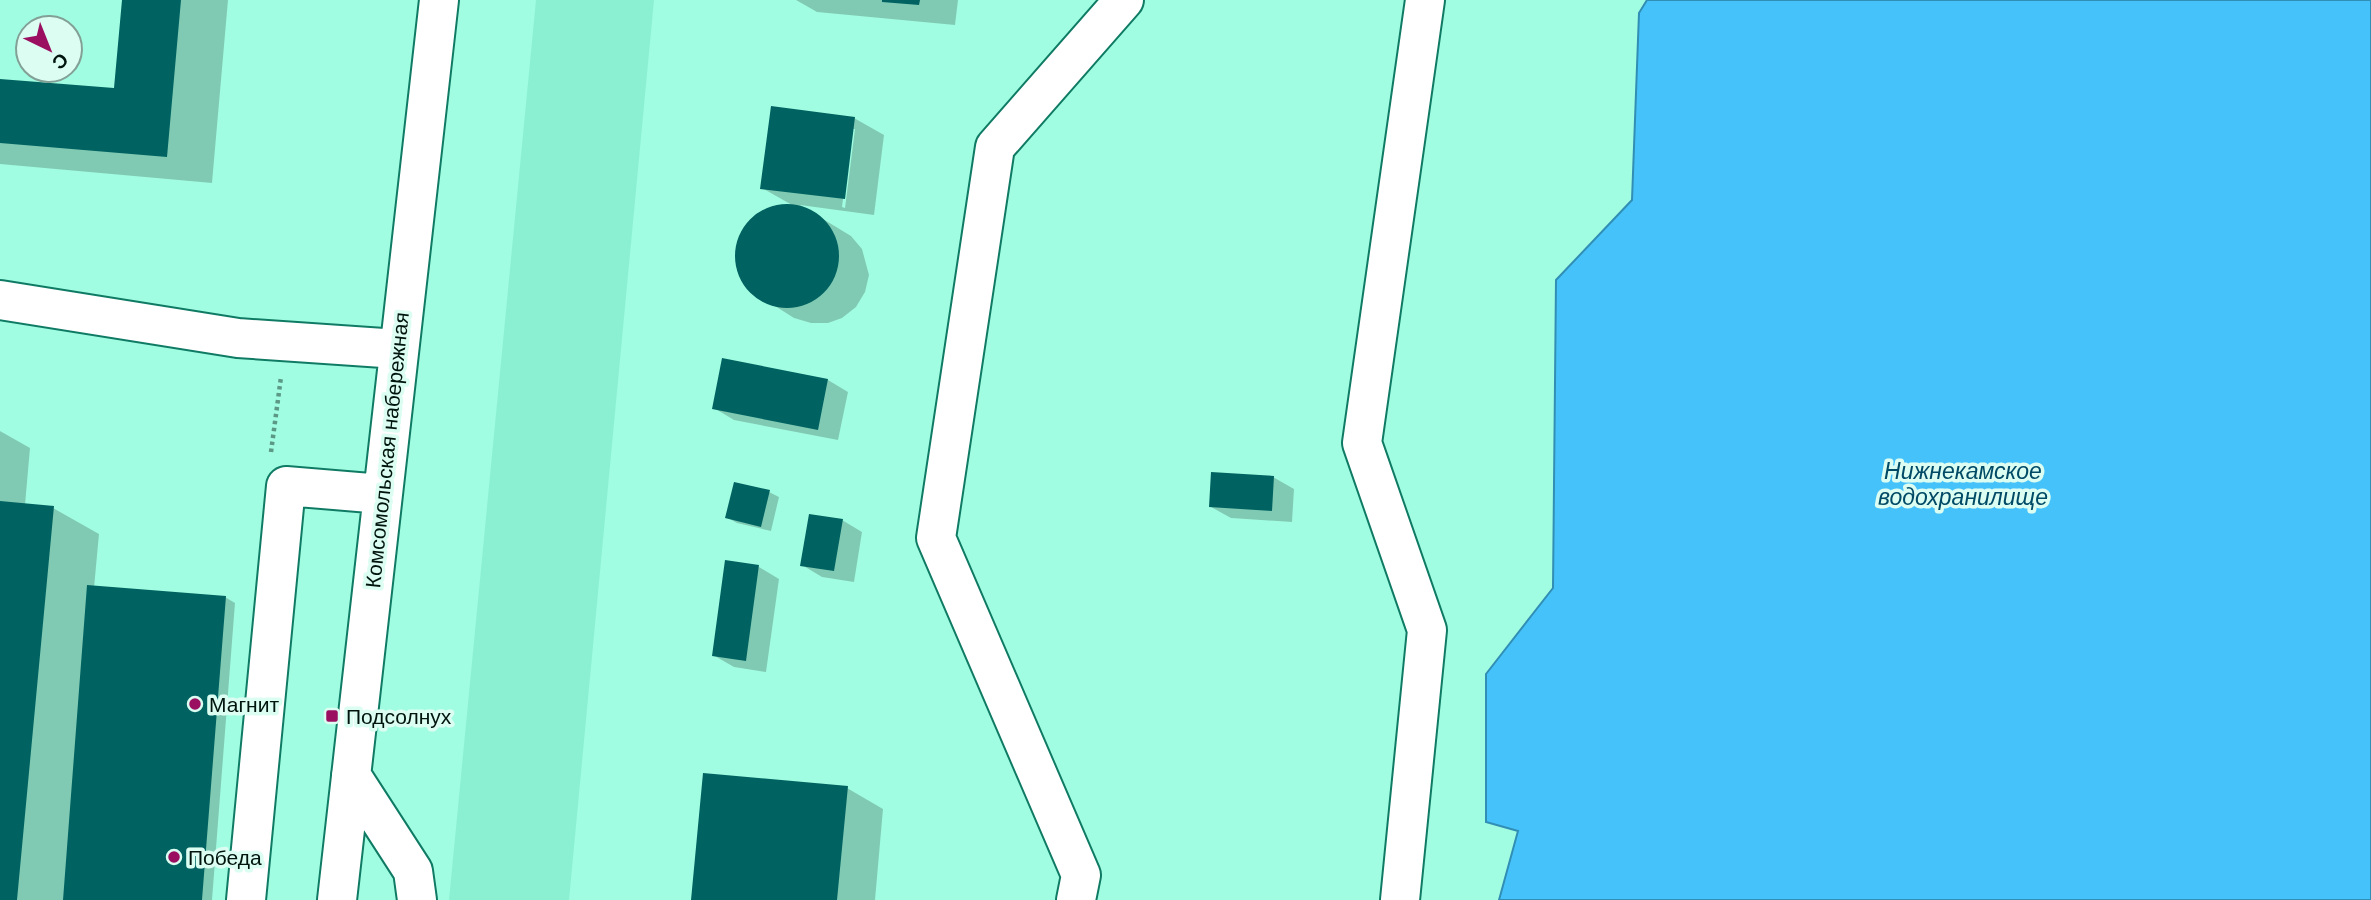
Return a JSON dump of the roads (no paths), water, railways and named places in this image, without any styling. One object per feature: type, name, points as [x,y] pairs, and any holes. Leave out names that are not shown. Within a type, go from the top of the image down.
[{"type":"street","name":"Комсомольская набережная","points":[[337,900],[439,0]]},
{"type":"street","points":[[1076,900],[1081,875],[936,538],[995,147],[1124,0]]},
{"type":"street","points":[[1400,900],[1427,630],[1362,443],[1425,0]]},
{"type":"street","points":[[0,300],[238,338],[398,349]]},
{"type":"street","points":[[246,900],[286,486],[382,495]]},
{"type":"street","points":[[351,775],[413,871],[417,900]]},
{"type":"water","name":"Нижнекамское водохранилище","points":[[1647,0],[2371,0],[2371,900],[1499,900],[1518,831],[1486,822],[1486,674],[1553,588],[1556,280],[1632,200],[1639,13]]},
{"type":"place","name":"Магнит","points":[[195,704]]},
{"type":"place","name":"Подсолнух","points":[[332,716]]},
{"type":"place","name":"Победа","points":[[174,857]]}]
